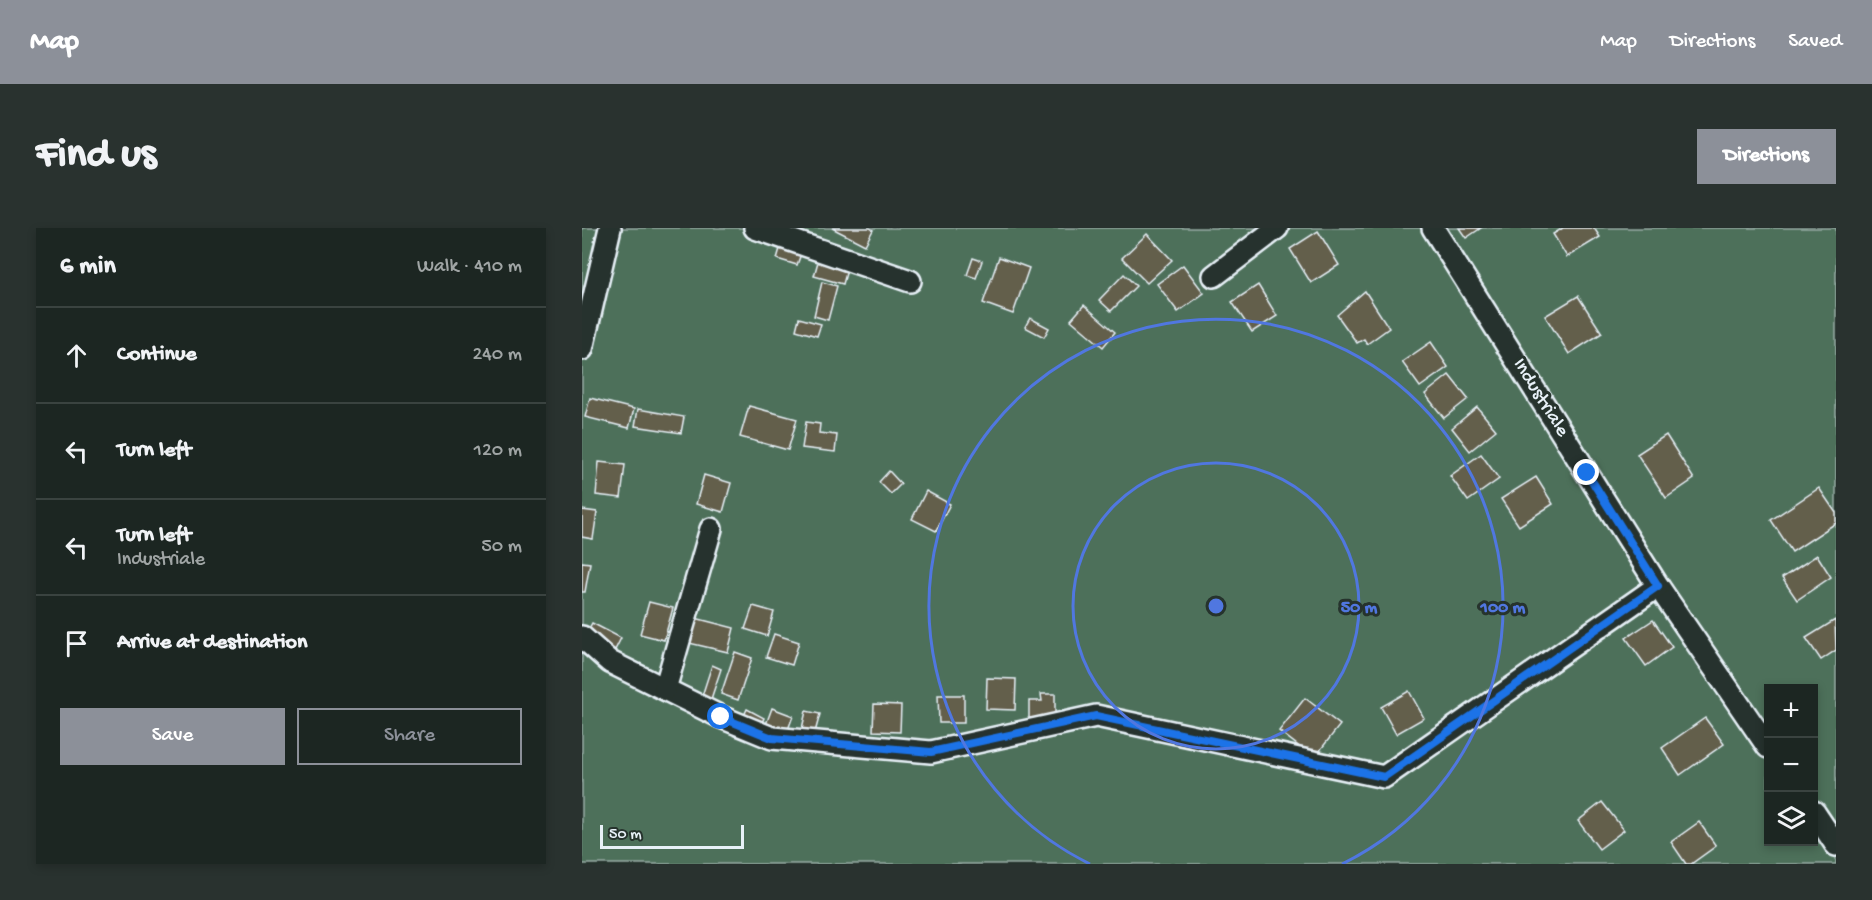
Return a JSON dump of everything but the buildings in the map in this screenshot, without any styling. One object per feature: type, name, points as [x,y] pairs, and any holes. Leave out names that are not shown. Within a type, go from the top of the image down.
[{"type":"street","points":[[582,349],[586,318],[610,228]]},
{"type":"street","points":[[755,228],[910,281]]},
{"type":"street","points":[[1214,276],[1276,228]]},
{"type":"street","name":"Industriale","points":[[1433,228],[1658,586],[1764,741]]},
{"type":"street","points":[[665,689],[711,529]]},
{"type":"street","points":[[582,638],[610,662],[721,717],[772,738],[931,752],[1096,716],[1384,777],[1658,586]]},
{"type":"street","points":[[1818,818],[1836,845]]},
{"type":"green space","points":[[582,228],[1836,228],[1836,864],[582,864]]},
{"type":"route","points":[[721,717],[772,738],[931,752],[1096,716],[1384,777],[1658,586],[1587,473]]}]
